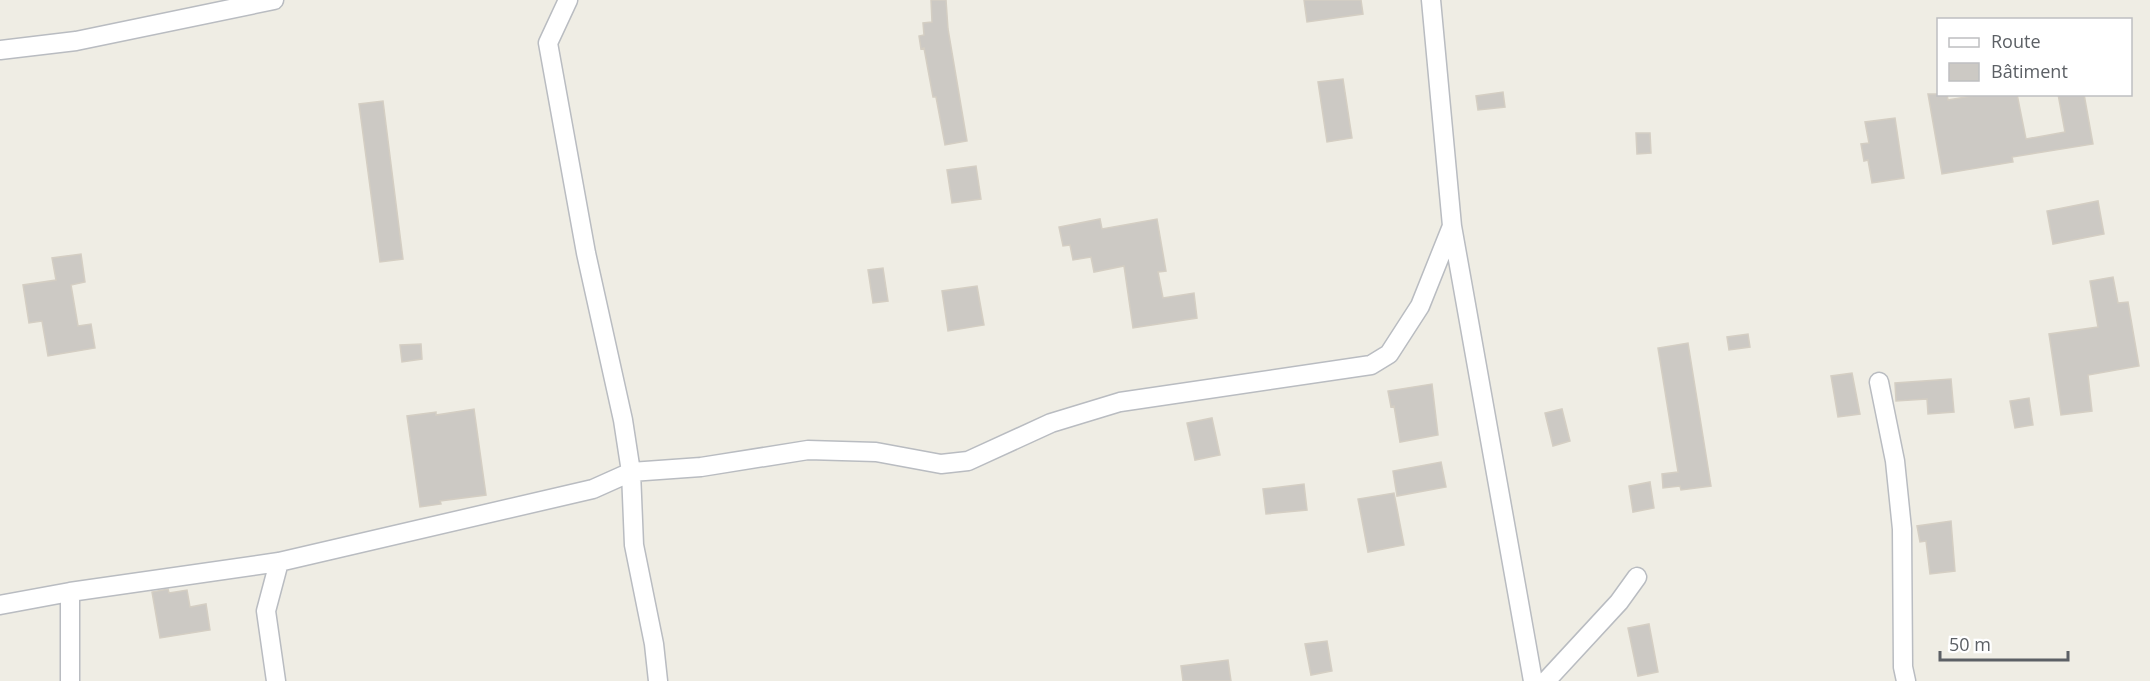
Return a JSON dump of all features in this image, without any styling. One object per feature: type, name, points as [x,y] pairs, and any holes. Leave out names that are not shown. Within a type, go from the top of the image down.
[{"type":"street","points":[[0,50],[76,41],[274,0]]},
{"type":"street","points":[[568,0],[548,43],[586,253],[623,420],[631,472],[634,545],[654,644],[658,681]]},
{"type":"street","points":[[1431,0],[1452,226],[1533,681]]},
{"type":"street","points":[[0,605],[70,592],[279,562],[593,489],[631,472],[700,467],[808,450],[876,452],[941,464],[968,461],[1051,423],[1120,402],[1371,365],[1389,354],[1420,306],[1452,226]]},
{"type":"street","points":[[1878,382],[1895,461],[1902,529],[1905,674],[1890,681]]},
{"type":"street","points":[[276,681],[266,611],[279,562]]},
{"type":"street","points":[[1546,681],[1619,602],[1636,577]]},
{"type":"street","points":[[70,592],[70,681]]},
{"type":"building","points":[[931,0],[946,0],[948,29],[967,141],[945,145],[936,97],[933,97],[924,48],[921,49],[919,36],[924,35],[923,23],[932,22]]},
{"type":"building","points":[[1304,0],[1361,0],[1363,14],[1307,22]]},
{"type":"building","points":[[1343,79],[1352,138],[1327,142],[1318,82]]},
{"type":"building","points":[[1503,92],[1505,107],[1478,110],[1476,96]]},
{"type":"building","points":[[1928,94],[1947,96],[1948,100],[1971,96],[2017,96],[2026,139],[2065,132],[2058,96],[2084,96],[2093,144],[2012,157],[2013,162],[1942,174]]},
{"type":"building","points":[[383,101],[403,259],[380,262],[359,104]]},
{"type":"building","points":[[1895,118],[1904,178],[1872,183],[1868,160],[1864,161],[1861,144],[1869,143],[1865,122]]},
{"type":"building","points":[[1636,133],[1650,133],[1651,153],[1637,154]]},
{"type":"building","points":[[976,166],[981,199],[952,203],[947,170]]},
{"type":"building","points":[[2098,201],[2104,234],[2053,244],[2047,211]]},
{"type":"building","points":[[1100,219],[1102,229],[1157,219],[1166,271],[1158,272],[1163,298],[1194,293],[1197,318],[1133,328],[1124,266],[1094,272],[1091,257],[1073,260],[1070,245],[1063,246],[1059,227]]},
{"type":"building","points":[[81,254],[85,282],[71,285],[78,326],[91,324],[95,348],[48,356],[42,321],[29,323],[23,285],[56,280],[52,258]]},
{"type":"building","points":[[883,268],[888,301],[873,303],[868,270]]},
{"type":"building","points":[[2113,277],[2118,303],[2128,302],[2139,366],[2088,375],[2092,411],[2061,415],[2049,334],[2098,327],[2090,281]]},
{"type":"building","points":[[977,286],[984,325],[948,331],[942,291]]},
{"type":"building","points":[[1748,334],[1750,347],[1729,350],[1727,337]]},
{"type":"building","points":[[1688,343],[1711,486],[1681,490],[1680,486],[1663,488],[1662,474],[1678,472],[1658,348]]},
{"type":"building","points":[[421,344],[422,359],[402,362],[400,345]]},
{"type":"building","points":[[1852,373],[1860,414],[1838,417],[1831,376]]},
{"type":"building","points":[[1951,379],[1954,412],[1928,414],[1927,399],[1896,401],[1895,383]]},
{"type":"building","points":[[1432,384],[1438,435],[1400,442],[1394,406],[1391,407],[1388,391]]},
{"type":"building","points":[[2029,398],[2033,425],[2015,428],[2010,401]]},
{"type":"building","points":[[474,409],[486,495],[440,501],[441,504],[420,507],[407,416],[436,412],[436,415]]},
{"type":"building","points":[[1562,409],[1570,441],[1553,446],[1545,413]]},
{"type":"building","points":[[1212,418],[1220,455],[1195,460],[1187,423]]},
{"type":"building","points":[[1441,462],[1446,487],[1397,496],[1393,471]]},
{"type":"building","points":[[1650,482],[1654,508],[1633,512],[1629,486]]},
{"type":"building","points":[[1304,484],[1307,510],[1266,514],[1263,489]]},
{"type":"building","points":[[1394,493],[1404,545],[1368,552],[1358,499]]},
{"type":"building","points":[[1951,521],[1955,571],[1930,574],[1926,541],[1920,542],[1917,526]]},
{"type":"building","points":[[168,589],[169,593],[187,590],[190,607],[206,604],[210,630],[160,638],[152,592]]},
{"type":"building","points":[[1649,624],[1658,672],[1638,676],[1628,628]]},
{"type":"building","points":[[1327,641],[1332,671],[1311,675],[1305,644]]},
{"type":"building","points":[[1228,660],[1231,681],[1183,681],[1181,666]]}]
